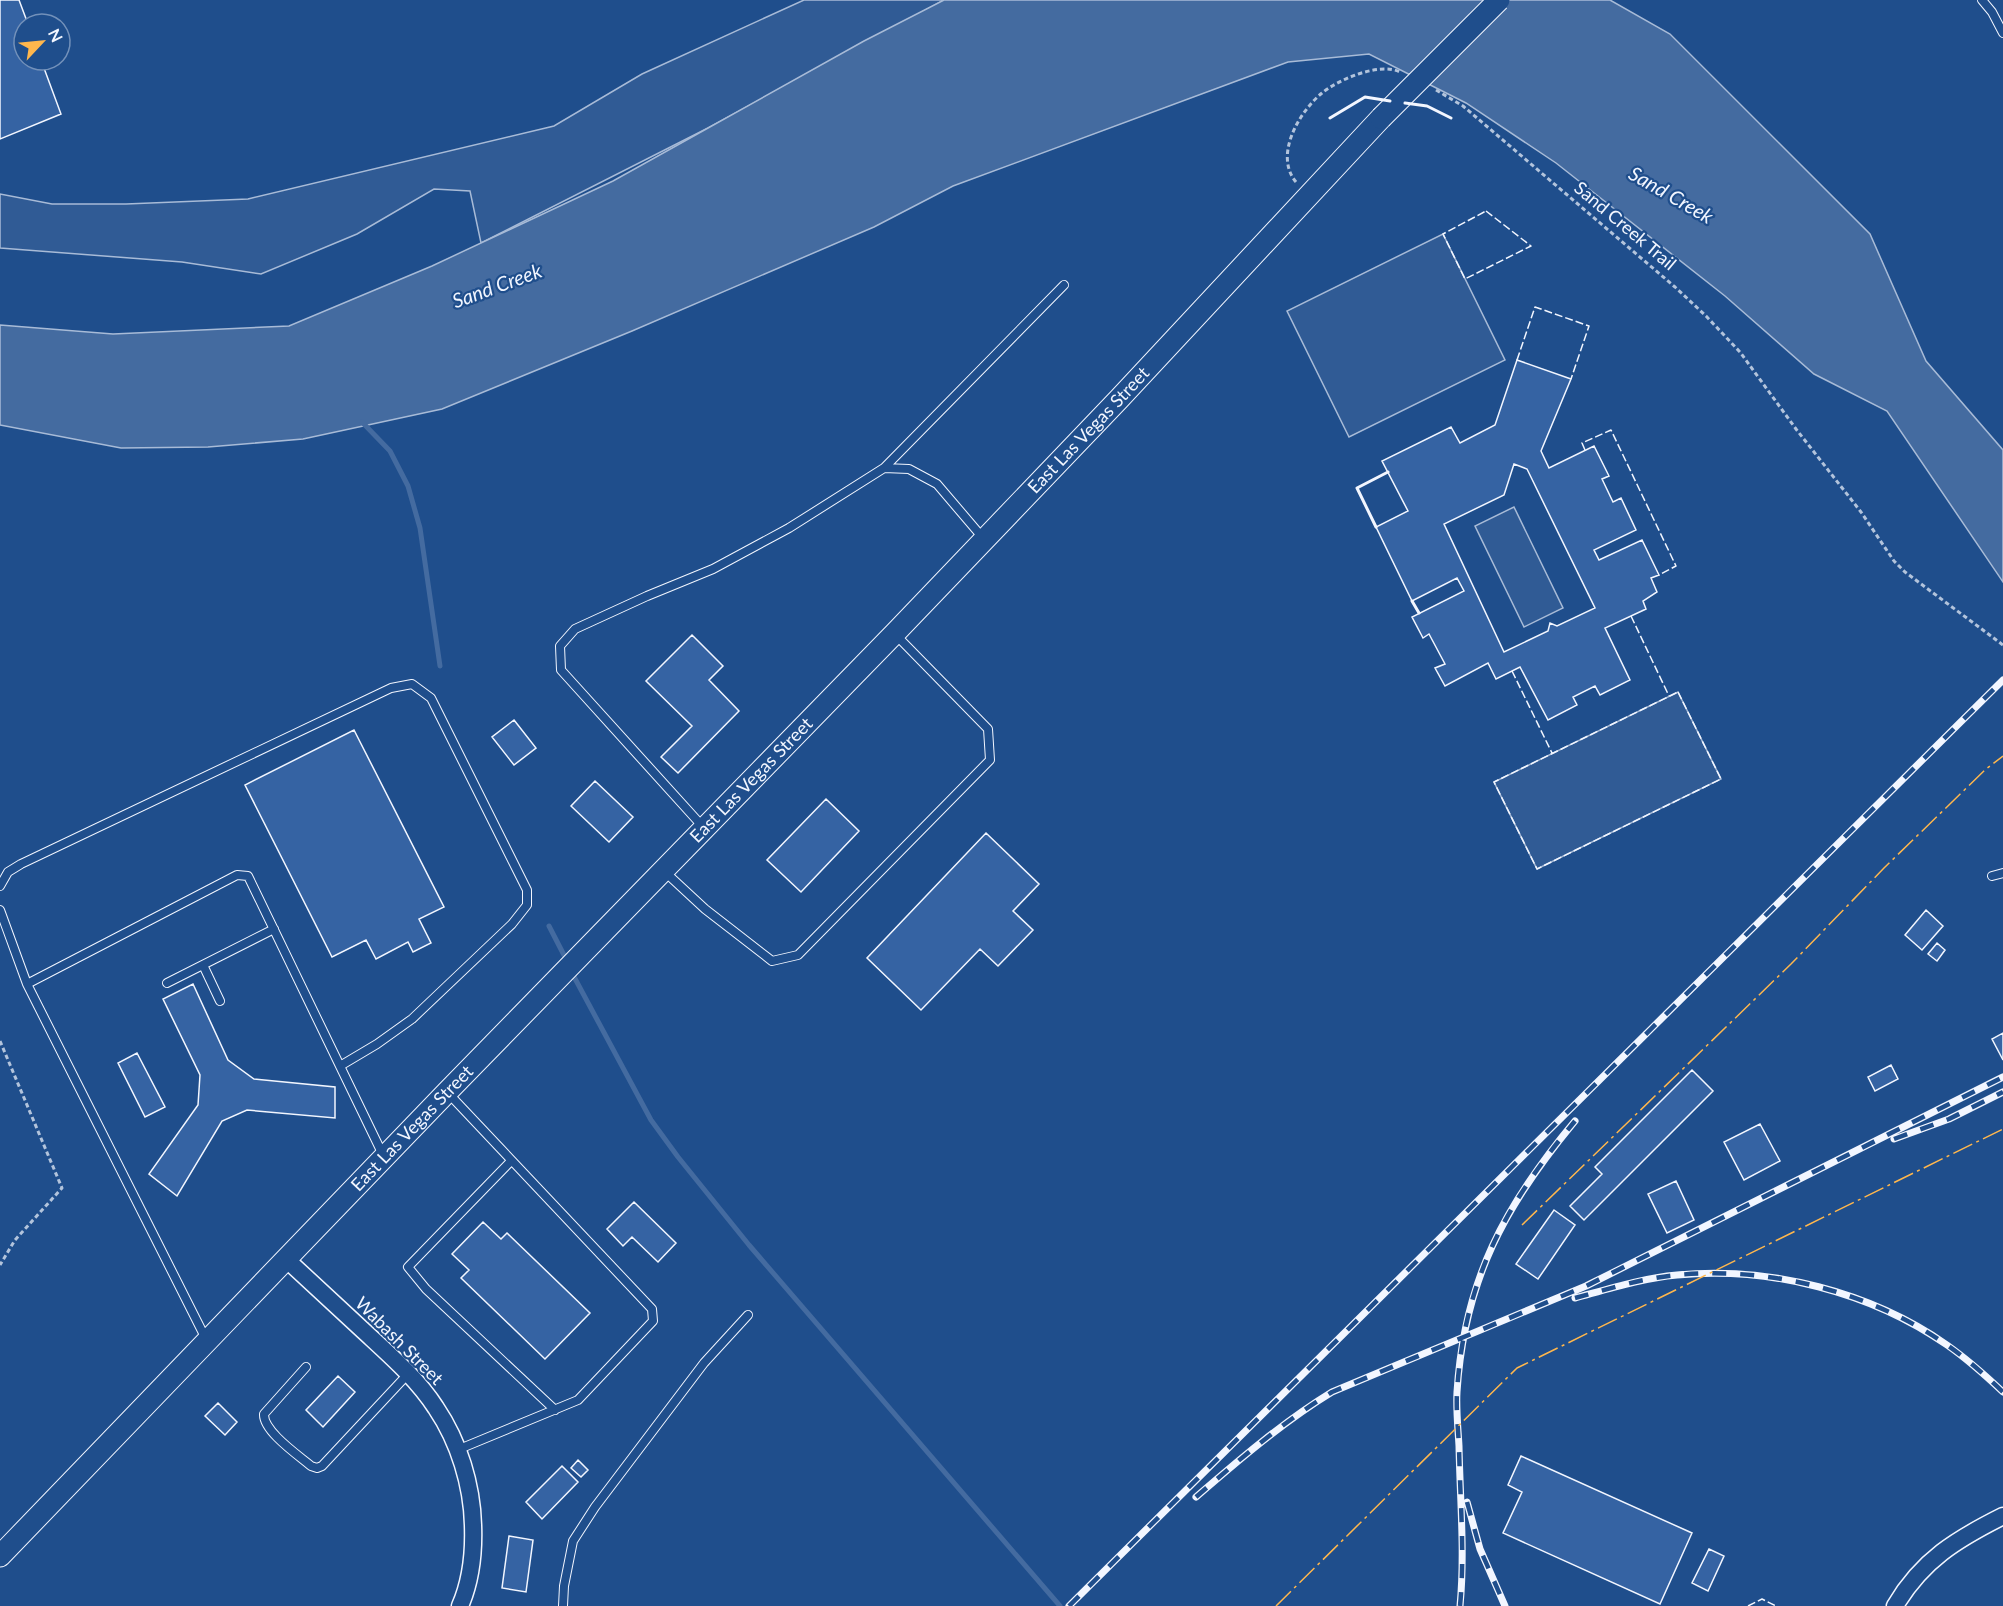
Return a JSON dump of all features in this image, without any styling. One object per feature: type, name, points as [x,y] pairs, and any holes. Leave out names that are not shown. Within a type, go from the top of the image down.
[{"type":"street","name":"East Las Vegas Street","points":[[0,1556],[447,1092],[895,633],[1119,399],[1381,118],[1499,0]]},
{"type":"street","name":"Wabash Street","points":[[286,1259],[408,1374],[436,1408],[457,1450],[467,1478],[472,1507],[471,1569],[460,1606]]},
{"type":"street","points":[[1895,1606],[1908,1585],[1924,1566],[1946,1548],[2003,1516]]},
{"type":"lane","points":[[1982,0],[1992,12],[2003,33]]},
{"type":"lane","points":[[704,829],[561,670],[560,646],[575,629],[712,569],[789,528],[884,468],[1064,285]]},
{"type":"lane","points":[[884,468],[909,469],[938,484],[985,539]]},
{"type":"lane","points":[[663,871],[705,909],[772,961],[798,955],[990,760],[988,729],[895,633]]},
{"type":"lane","points":[[0,886],[8,872],[21,864],[391,688],[412,684],[431,698],[527,890],[527,905],[512,924],[412,1019],[377,1044],[340,1066]]},
{"type":"lane","points":[[1992,876],[2003,873]]},
{"type":"lane","points":[[27,984],[237,875],[248,876],[384,1157]]},
{"type":"lane","points":[[0,910],[27,984],[207,1341]]},
{"type":"lane","points":[[166,983],[274,929]]},
{"type":"lane","points":[[203,965],[220,1001]]},
{"type":"lane","points":[[447,1092],[652,1309],[653,1321],[578,1400],[457,1450]]},
{"type":"lane","points":[[511,1161],[408,1267],[426,1289],[555,1410]]},
{"type":"lane","points":[[562,1606],[573,1541],[595,1507],[704,1363],[748,1316]]},
{"type":"lane","points":[[306,1367],[264,1414],[264,1420],[268,1429],[311,1466],[317,1468],[322,1466],[408,1374]]},
{"type":"path","points":[[1304,174],[1296,183],[1289,173],[1286,163],[1288,142],[1304,112],[1321,94],[1336,84],[1367,71],[1392,68],[1402,73]]},
{"type":"path","name":"Sand Creek Trail","points":[[1432,88],[1462,106],[1706,316],[1740,352],[1861,512],[1894,561],[1905,572],[2003,645]]},
{"type":"path","points":[[0,1041],[62,1188],[15,1240],[0,1265]]},
{"type":"shaded area","points":[[804,0],[944,0],[708,128],[481,243],[470,191],[434,189],[357,234],[261,274],[182,262],[0,248],[0,194],[52,204],[126,204],[248,199],[554,126],[642,74]]},
{"type":"shaded area","points":[[1443,234],[1505,360],[1349,437],[1287,311]]},
{"type":"shaded area","points":[[1514,507],[1563,608],[1524,627],[1475,526]]},
{"type":"shaded area","points":[[1678,692],[1721,779],[1537,869],[1494,782]]},
{"type":"water","name":"Sand Creek","points":[[944,0],[1610,0],[1670,34],[1870,234],[1926,361],[2003,450],[2003,582],[1887,411],[1814,374],[1725,296],[1556,163],[1466,103],[1369,54],[1288,62],[953,186],[874,227],[632,331],[442,409],[303,439],[208,447],[121,448],[0,425],[0,325],[113,334],[289,326],[432,266],[613,181],[864,41]]},
{"type":"building","points":[[0,0],[19,0],[24,12],[12,12],[12,72],[45,72],[61,114],[0,139]]},
{"type":"building","points":[[1517,360],[1571,379],[1541,451],[1549,468],[1594,446],[1609,476],[1602,479],[1613,502],[1621,498],[1636,530],[1594,550],[1599,560],[1642,540],[1659,575],[1651,578],[1657,592],[1643,601],[1646,609],[1605,628],[1630,680],[1600,695],[1595,686],[1573,697],[1577,705],[1548,720],[1520,667],[1496,679],[1488,663],[1445,686],[1435,668],[1445,664],[1429,634],[1423,638],[1412,617],[1464,591],[1457,578],[1412,601],[1376,527],[1408,511],[1382,461],[1451,427],[1460,443],[1495,425]],"holes":[[[1514,464],[1527,469],[1595,608],[1557,626],[1550,623],[1548,631],[1504,652],[1444,524],[1504,495]]]},
{"type":"building","points":[[692,635],[723,666],[709,680],[739,711],[678,773],[661,757],[692,726],[646,681]]},
{"type":"building","points":[[514,720],[536,748],[514,765],[492,737]]},
{"type":"building","points":[[354,730],[444,907],[419,919],[431,943],[413,952],[408,942],[376,959],[366,940],[332,957],[245,785]]},
{"type":"building","points":[[595,781],[633,817],[609,842],[571,806]]},
{"type":"building","points":[[826,799],[859,831],[801,892],[767,860]]},
{"type":"building","points":[[986,833],[1039,884],[1013,911],[1033,930],[998,966],[980,949],[921,1010],[867,958]]},
{"type":"building","points":[[1926,910],[1943,926],[1922,950],[1905,935]]},
{"type":"building","points":[[1937,943],[1945,950],[1937,961],[1928,954]]},
{"type":"building","points":[[193,984],[228,1060],[254,1079],[335,1087],[335,1118],[247,1110],[222,1121],[177,1196],[149,1174],[198,1105],[200,1075],[163,999]]},
{"type":"building","points":[[2003,1033],[2003,1060],[1992,1039]]},
{"type":"building","points":[[137,1053],[165,1107],[145,1117],[118,1063]]},
{"type":"building","points":[[1891,1065],[1898,1079],[1875,1091],[1868,1077]]},
{"type":"building","points":[[1692,1070],[1713,1091],[1584,1220],[1570,1206],[1602,1174],[1595,1167]]},
{"type":"building","points":[[1760,1124],[1780,1161],[1744,1180],[1724,1142]]},
{"type":"building","points":[[1676,1181],[1694,1220],[1667,1233],[1648,1194]]},
{"type":"building","points":[[634,1202],[676,1243],[658,1262],[632,1237],[623,1246],[607,1229]]},
{"type":"building","points":[[1554,1210],[1575,1225],[1538,1279],[1516,1264]]},
{"type":"building","points":[[483,1222],[501,1239],[507,1233],[590,1313],[545,1359],[461,1278],[469,1270],[452,1254]]},
{"type":"building","points":[[338,1376],[355,1392],[323,1427],[306,1410]]},
{"type":"building","points":[[218,1403],[237,1422],[225,1435],[205,1416]]},
{"type":"building","points":[[1521,1456],[1692,1533],[1660,1604],[1503,1533],[1522,1492],[1508,1485]]},
{"type":"building","points":[[578,1460],[588,1470],[581,1477],[571,1468]]},
{"type":"building","points":[[562,1466],[578,1482],[542,1519],[526,1502]]},
{"type":"building","points":[[509,1536],[533,1540],[526,1592],[502,1588]]},
{"type":"building","points":[[1709,1549],[1724,1556],[1708,1591],[1692,1583]]},
{"type":"waterway","points":[[362,422],[390,451],[408,486],[420,528],[440,666]]},
{"type":"waterway","points":[[549,926],[567,961]]},
{"type":"waterway","points":[[572,973],[651,1120],[678,1157],[749,1245],[1060,1606]]},
{"type":"railway","points":[[1069,1606],[2003,680]]},
{"type":"railway","points":[[1196,1497],[1279,1428],[1332,1392],[1586,1286],[2003,1077]]},
{"type":"railway","points":[[1894,1139],[1949,1119],[2003,1092]]},
{"type":"railway","points":[[1460,1606],[1462,1546],[1457,1399],[1461,1352],[1469,1314],[1492,1246],[1509,1214],[1528,1183],[1575,1121]]},
{"type":"railway","points":[[1575,1298],[1626,1284],[1677,1275],[1712,1273],[1783,1279],[1853,1297],[1886,1310],[1947,1345],[2003,1392]]},
{"type":"railway","points":[[1467,1502],[1480,1549],[1505,1606]]},
{"type":"fence","points":[[1486,211],[1531,246],[1465,279],[1443,234],[1486,211]]},
{"type":"fence","points":[[1517,360],[1535,307],[1589,326],[1571,379]]},
{"type":"fence","points":[[1585,450],[1582,443],[1611,430],[1676,566],[1659,575]]},
{"type":"fence","points":[[1631,616],[1669,696]]},
{"type":"fence","points":[[1512,671],[1552,753]]},
{"type":"fence","points":[[1678,692],[1721,779],[1537,869],[1494,782],[1678,692]]},
{"type":"fence","points":[[1748,1606],[1762,1599],[1776,1606]]},
{"type":"wall","points":[[1330,118],[1365,97],[1390,101]]},
{"type":"wall","points":[[1405,103],[1427,106],[1451,118]]},
{"type":"wall","points":[[1376,527],[1357,488],[1388,472]]},
{"type":"wall","points":[[1412,601],[1419,613]]},
{"type":"power","points":[[1522,1225],[1791,964],[1884,868],[1986,769],[2003,756]]},
{"type":"power","points":[[1276,1606],[1517,1368],[2003,1129]]}]
